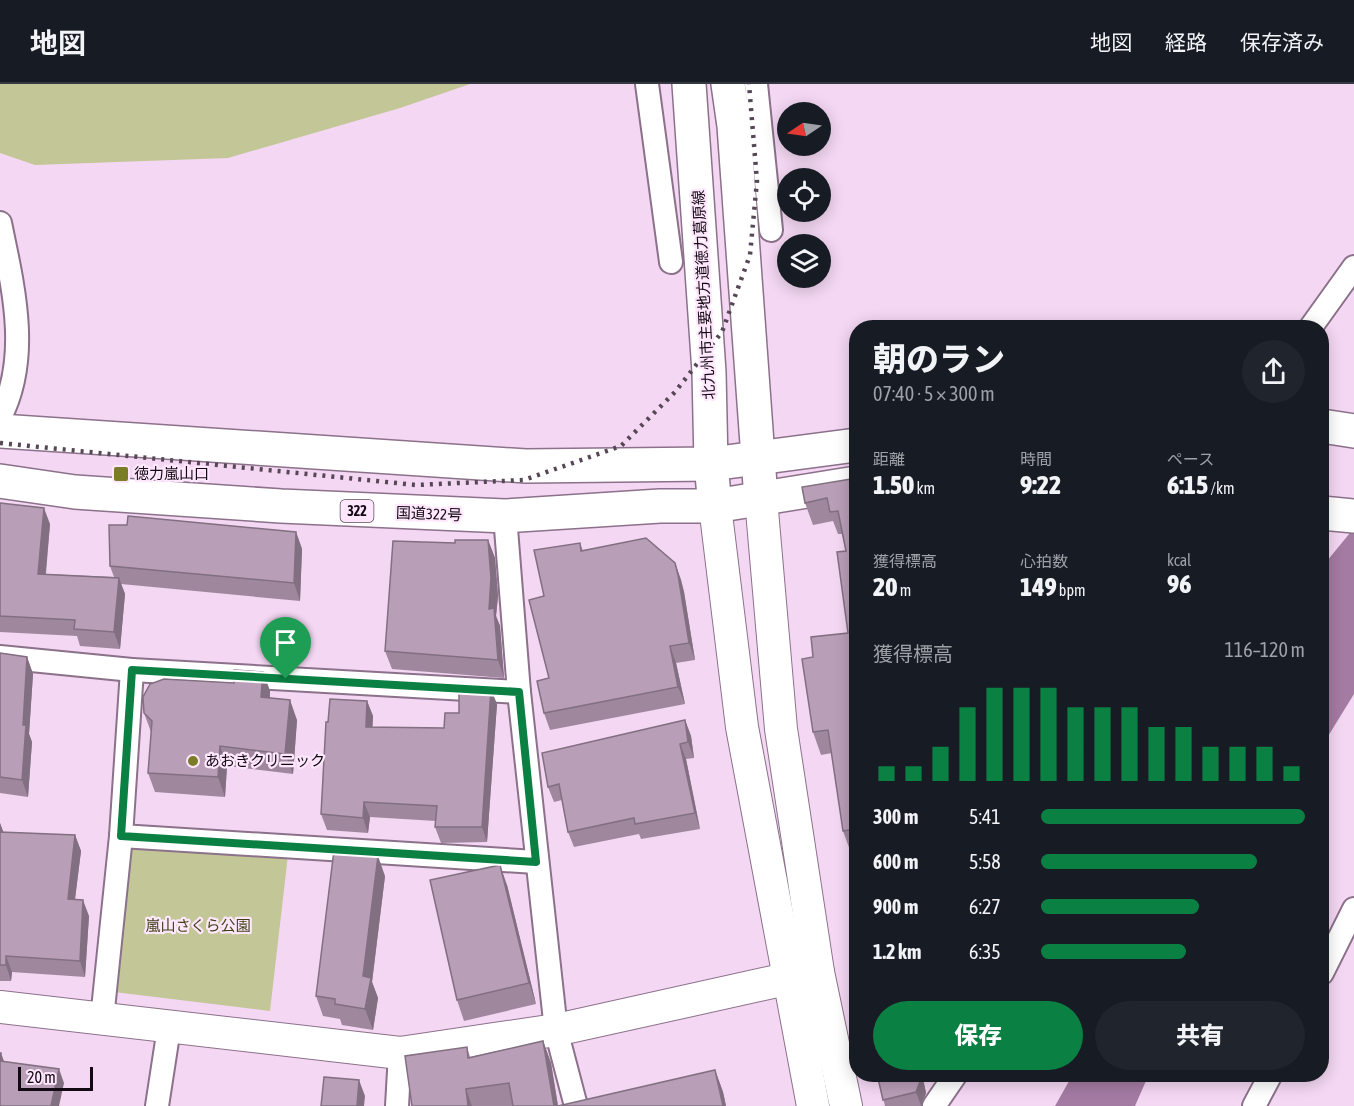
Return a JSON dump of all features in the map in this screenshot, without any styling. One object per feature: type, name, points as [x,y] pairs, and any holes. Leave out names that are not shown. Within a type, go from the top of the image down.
[{"type":"main road","name":"北九州市主要地方道徳力葛原線","points":[[689,84],[709,372],[711,464],[715,506]]},
{"type":"main road","points":[[728,84],[734,126],[761,499]]},
{"type":"main road","points":[[1329,427],[1354,431]]},
{"type":"main road","points":[[0,431],[526,466],[711,464],[849,445]]},
{"type":"main road","name":"国道322号","points":[[0,481],[75,492],[270,506],[505,516],[660,506],[715,506],[849,484]]},
{"type":"main road","points":[[1329,514],[1354,516]]},
{"type":"street","points":[[647,84],[671,262]]},
{"type":"street","points":[[756,84],[771,230]]},
{"type":"street","points":[[0,224],[13,283],[18,344],[11,396],[0,417]]},
{"type":"street","points":[[1316,320],[1354,267]]},
{"type":"street","points":[[761,499],[781,729],[818,972],[846,1106]]},
{"type":"street","points":[[715,506],[742,727],[813,1106]]},
{"type":"street","points":[[505,516],[519,692],[556,1030],[576,1106]]},
{"type":"street","points":[[0,657],[132,670],[519,692]]},
{"type":"street","points":[[102,1018],[121,836],[132,670]]},
{"type":"street","points":[[121,836],[536,862]]},
{"type":"street","points":[[1329,959],[1354,909]]},
{"type":"street","points":[[0,1007],[400,1053],[556,1030],[788,981],[818,972]]},
{"type":"street","points":[[157,1106],[169,1028]]},
{"type":"street","points":[[397,1106],[400,1053]]},
{"type":"street","points":[[934,1106],[950,1082]]},
{"type":"street","points":[[1254,1106],[1266,1082]]},
{"type":"green space","points":[[0,84],[470,84],[400,108],[228,158],[35,165],[0,153]]},
{"type":"green space","name":"嵐山さくら公園","points":[[128,847],[288,855],[270,1011],[114,992]]},
{"type":"shaded area","points":[[1354,528],[1354,694],[1329,735],[1329,558]]},
{"type":"shaded area","points":[[1068,1082],[1146,1082],[1135,1106],[1055,1106]]},
{"type":"building","points":[[849,479],[849,830],[843,831],[828,730],[813,732],[802,659],[813,657],[811,637],[848,633],[837,552],[846,551],[838,511],[830,512],[827,498],[805,503],[802,487]]},
{"type":"building","points":[[0,503],[44,508],[38,574],[119,578],[114,632],[74,629],[75,620],[0,616]]},
{"type":"building","points":[[128,516],[296,532],[294,583],[110,566],[109,525],[127,525]]},
{"type":"building","points":[[646,538],[675,563],[678,575],[689,643],[670,646],[678,687],[544,713],[537,681],[549,678],[529,600],[544,596],[534,550],[580,543],[581,551]]},
{"type":"building","points":[[455,540],[488,540],[491,578],[489,609],[494,608],[498,660],[385,651],[393,541],[455,543]]},
{"type":"building","points":[[0,653],[27,657],[22,780],[0,777]]},
{"type":"building","points":[[234,670],[263,672],[261,697],[290,700],[285,754],[220,746],[218,777],[148,773],[152,721],[144,713],[143,697],[150,684],[164,679],[234,683]]},
{"type":"building","points":[[459,687],[491,689],[482,827],[435,827],[437,806],[364,802],[363,818],[321,814],[326,722],[328,722],[330,699],[367,701],[366,727],[444,728],[445,713],[459,713]]},
{"type":"building","points":[[685,720],[688,742],[680,744],[695,813],[635,824],[634,818],[568,832],[559,784],[548,787],[542,753]]},
{"type":"building","points":[[0,832],[75,835],[68,899],[83,900],[80,961],[6,956],[6,965],[0,965]]},
{"type":"building","points":[[334,850],[378,856],[363,976],[371,978],[365,1009],[335,1004],[335,999],[316,996]]},
{"type":"building","points":[[500,865],[529,983],[457,1000],[430,880]]},
{"type":"building","points":[[543,1041],[554,1106],[513,1106],[509,1083],[466,1089],[468,1106],[412,1106],[405,1056],[467,1047],[468,1058]]},
{"type":"building","points":[[0,1061],[59,1069],[51,1106],[0,1106]]},
{"type":"building","points":[[715,1070],[723,1106],[558,1106]]},
{"type":"building","points":[[324,1077],[359,1080],[357,1106],[321,1106]]},
{"type":"building","points":[[879,1082],[920,1082],[916,1092],[883,1100]]},
{"type":"railway","points":[[0,443],[416,485],[524,480],[621,446],[675,392],[722,332],[750,255],[757,181],[749,84]]},
{"type":"place","name":"徳力嵐山口","points":[[121,474]]},
{"type":"place","name":"あおきクリニック","points":[[193,761]]},
{"type":"route","points":[[132,670],[286,679],[519,692],[536,862],[121,836],[132,670]]}]
